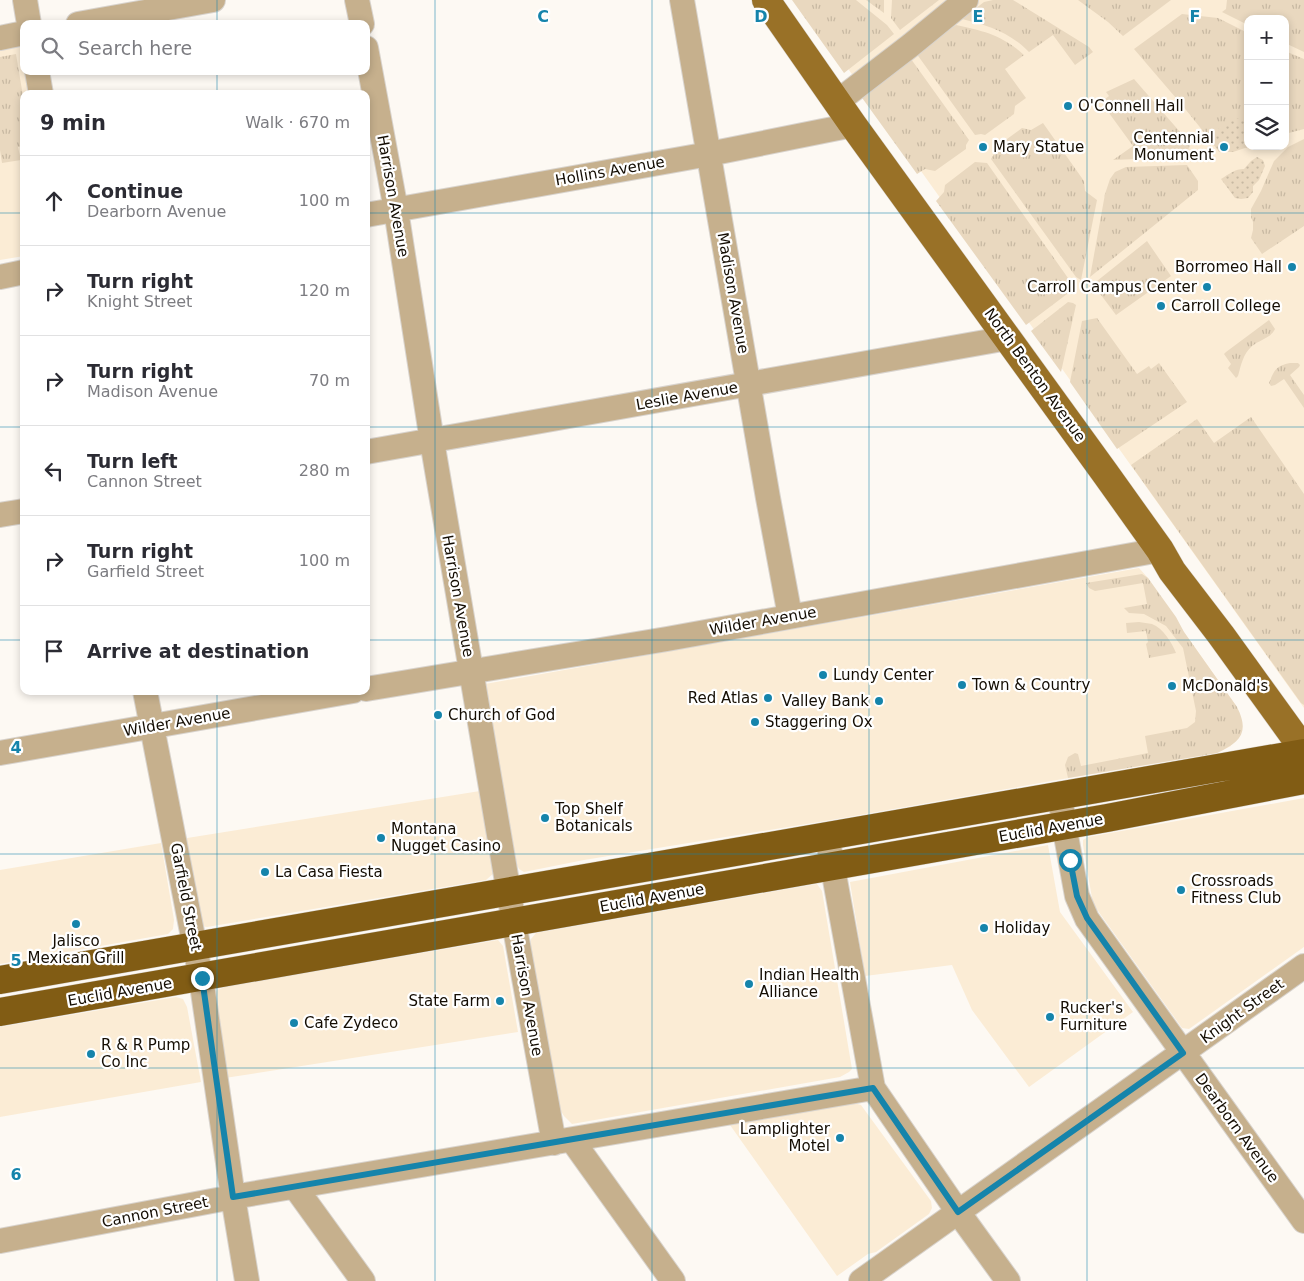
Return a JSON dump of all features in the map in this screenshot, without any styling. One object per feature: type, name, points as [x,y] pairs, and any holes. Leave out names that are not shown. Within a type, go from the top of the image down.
[{"type":"highway","name":"Euclid Avenue","points":[[0,980],[1304,752]]},
{"type":"highway","name":"Euclid Avenue","points":[[0,1012],[1064,826],[1304,780]]},
{"type":"main road","name":"North Benton Avenue","points":[[766,0],[853,125],[1160,550],[1172,571],[1221,635],[1304,752]]},
{"type":"street","points":[[25,0],[28,20]]},
{"type":"street","points":[[100,20],[213,0]]},
{"type":"street","points":[[357,0],[361,20]]},
{"type":"street","name":"Madison Avenue","points":[[682,0],[790,616]]},
{"type":"street","points":[[837,102],[966,0]]},
{"type":"street","points":[[0,38],[20,34]]},
{"type":"street","name":"Harrison Avenue","points":[[370,70],[396,210],[432,441],[514,923],[563,1141],[673,1281]]},
{"type":"street","points":[[38,75],[40,90]]},
{"type":"street","name":"Hollins Avenue","points":[[370,214],[709,154],[853,125]]},
{"type":"street","points":[[0,277],[20,273]]},
{"type":"street","name":"Leslie Avenue","points":[[370,451],[1008,338]]},
{"type":"street","points":[[0,515],[20,512]]},
{"type":"street","name":"Wilder Avenue","points":[[370,688],[667,639],[1160,550]]},
{"type":"street","name":"Garfield Street","points":[[146,695],[202,978],[233,1197],[247,1281]]},
{"type":"street","name":"Wilder Avenue","points":[[0,753],[330,695]]},
{"type":"street","name":"Dearborn Avenue","points":[[1060,795],[1077,896],[1087,918],[1304,1220]]},
{"type":"street","points":[[827,836],[873,1088],[1008,1281]]},
{"type":"street","name":"Knight Street","points":[[862,1281],[1304,966]]},
{"type":"street","name":"Cannon Street","points":[[0,1241],[233,1197],[873,1088]]},
{"type":"street","points":[[295,1187],[362,1281]]},
{"type":"shaded area","name":"Carroll College","points":[[799,0],[1304,0],[1304,708]]},
{"type":"shaded area","points":[[20,47],[20,75],[25,75],[28,90],[20,90],[20,257],[0,260],[0,51]]},
{"type":"shaded area","points":[[1139,568],[1148,578],[1237,707],[1231,746],[1217,753],[837,819],[584,860],[524,872],[517,865],[485,684]]},
{"type":"shaded area","points":[[480,791],[494,873],[486,880],[207,927],[197,925],[181,839]]},
{"type":"shaded area","points":[[1304,798],[1304,947],[1189,1029],[1182,1028],[1093,904],[1083,840],[1088,837]]},
{"type":"shaded area","points":[[161,843],[174,920],[173,929],[168,934],[0,964],[0,870]]},
{"type":"shaded area","points":[[1048,845],[1060,912],[1133,1012],[1029,1087],[972,1010],[952,965],[865,976],[850,882]]},
{"type":"shaded area","points":[[817,884],[822,891],[852,1069],[849,1072],[840,1077],[572,1124],[564,1116],[557,1105],[530,948],[531,939],[536,933]]},
{"type":"shaded area","points":[[498,940],[503,946],[518,1032],[225,1078],[210,996],[215,991],[225,987]]},
{"type":"shaded area","points":[[176,997],[183,999],[187,1007],[201,1082],[0,1117],[0,1027]]},
{"type":"shaded area","points":[[854,1103],[861,1105],[931,1201],[932,1208],[929,1214],[876,1252],[868,1254],[837,1276],[730,1125]]},
{"type":"green space","points":[[792,0],[856,0],[887,25],[894,34],[844,73]]},
{"type":"green space","points":[[866,0],[884,0],[884,13]]},
{"type":"green space","points":[[892,0],[939,0],[900,30],[891,18]]},
{"type":"green space","points":[[1013,0],[1089,47],[1093,52],[1075,65],[1053,35],[1029,52],[1022,45],[998,31],[962,19],[984,2]]},
{"type":"green space","points":[[1078,0],[1171,0],[1123,36],[1108,22]]},
{"type":"green space","points":[[1227,0],[1304,0],[1304,52],[1289,45],[1289,15],[1244,15],[1244,23],[1222,12],[1226,9]]},
{"type":"green space","points":[[1182,14],[1218,18],[1244,31],[1244,119],[1221,127],[1207,136],[1134,49]]},
{"type":"green space","points":[[956,25],[975,29],[1000,38],[1024,55],[1005,69],[1026,98],[1015,106],[1014,114],[985,135],[975,135],[916,53]]},
{"type":"green space","points":[[1289,53],[1304,59],[1304,129],[1289,133]]},
{"type":"green space","points":[[16,54],[22,90],[20,90],[20,147],[18,147],[20,160],[2,163],[0,150],[0,57]]},
{"type":"green space","points":[[911,59],[969,140],[966,149],[935,171],[925,169],[917,174],[860,95]]},
{"type":"green space","points":[[1134,79],[1187,140],[1190,146],[1184,157],[1113,160],[1133,146],[1101,102],[1109,96],[1106,92]]},
{"type":"green space","points":[[1244,118],[1244,148],[1233,152],[1219,152],[1207,136],[1233,119]]},
{"type":"green space","points":[[1043,123],[1084,181],[1085,191],[1097,200],[1081,280],[1076,277],[991,159],[996,147],[1022,128],[1031,130]]},
{"type":"green space","points":[[1304,139],[1304,226],[1262,254],[1251,238],[1253,222],[1251,209],[1274,161],[1285,150],[1289,150],[1289,146]]},
{"type":"green space","points":[[1257,157],[1263,160],[1265,166],[1259,180],[1253,186],[1253,192],[1248,198],[1235,198],[1221,179],[1235,171],[1244,169]]},
{"type":"green space","points":[[975,162],[987,163],[1075,288],[1026,325],[936,201],[944,192],[945,185]]},
{"type":"green space","points":[[1187,165],[1198,181],[1198,190],[1090,277],[1105,194],[1110,179],[1115,172],[1126,167]]},
{"type":"green space","points":[[1147,241],[1171,276],[1116,315],[1095,287],[1097,281]]},
{"type":"green space","points":[[1068,302],[1076,305],[1061,372],[1031,331]]},
{"type":"green space","points":[[1097,318],[1137,374],[1149,366],[1151,369],[1159,363],[1187,402],[1117,449],[1070,382],[1082,321]]},
{"type":"green space","points":[[1269,320],[1275,329],[1271,335],[1249,349],[1244,356],[1236,378],[1228,368],[1231,364],[1224,354]]},
{"type":"green space","points":[[1290,363],[1298,363],[1300,365],[1290,375],[1304,395],[1304,408],[1284,379],[1275,385],[1271,386],[1269,383],[1276,369]]},
{"type":"green space","points":[[1251,417],[1304,494],[1304,705],[1131,465],[1197,419],[1214,443]]},
{"type":"green space","points":[[1142,574],[1148,578],[1176,617],[1184,632],[1237,707],[1243,724],[1240,736],[1232,745],[1217,753],[1068,778],[1065,765],[1068,757],[1075,753],[1078,754],[1081,766],[1148,753],[1145,736],[1187,728],[1195,722],[1196,711],[1183,648],[1166,626],[1144,614],[1129,613],[1124,608],[1147,604],[1143,583],[1095,591],[1089,588],[1086,583]]},
{"type":"green space","points":[[1126,623],[1152,624],[1160,629],[1170,640],[1176,653],[1149,658],[1146,631],[1127,633]]},
{"type":"place","name":"O'Connell Hall","points":[[1068,106]]},
{"type":"place","name":"Mary Statue","points":[[983,147]]},
{"type":"place","name":"Centennial Monument","points":[[1224,147]]},
{"type":"place","name":"Borromeo Hall","points":[[1292,267]]},
{"type":"place","name":"Carroll Campus Center","points":[[1207,287]]},
{"type":"place","name":"Carroll College","points":[[1161,306]]},
{"type":"place","name":"Lundy Center","points":[[823,675]]},
{"type":"place","name":"Town & Country","points":[[962,685]]},
{"type":"place","name":"McDonald's","points":[[1172,686]]},
{"type":"place","name":"Red Atlas","points":[[768,698]]},
{"type":"place","name":"Valley Bank","points":[[879,701]]},
{"type":"place","name":"Church of God","points":[[438,715]]},
{"type":"place","name":"Staggering Ox","points":[[755,722]]},
{"type":"place","name":"Top Shelf Botanicals","points":[[545,818]]},
{"type":"place","name":"Montana Nugget Casino","points":[[381,838]]},
{"type":"place","name":"La Casa Fiesta","points":[[265,872]]},
{"type":"place","name":"Crossroads Fitness Club","points":[[1181,890]]},
{"type":"place","name":"Jalisco Mexican Grill","points":[[76,924]]},
{"type":"place","name":"Holiday","points":[[984,928]]},
{"type":"place","name":"Indian Health Alliance","points":[[749,984]]},
{"type":"place","name":"State Farm","points":[[500,1001]]},
{"type":"place","name":"Rucker's Furniture","points":[[1050,1017]]},
{"type":"place","name":"Cafe Zydeco","points":[[294,1023]]},
{"type":"place","name":"R & R Pump Co Inc","points":[[91,1054]]},
{"type":"place","name":"Lamplighter Motel","points":[[840,1138]]},
{"type":"route","points":[[202,978],[233,1197],[873,1088],[958,1212],[1183,1053],[1087,918],[1077,896],[1070,860]]}]
